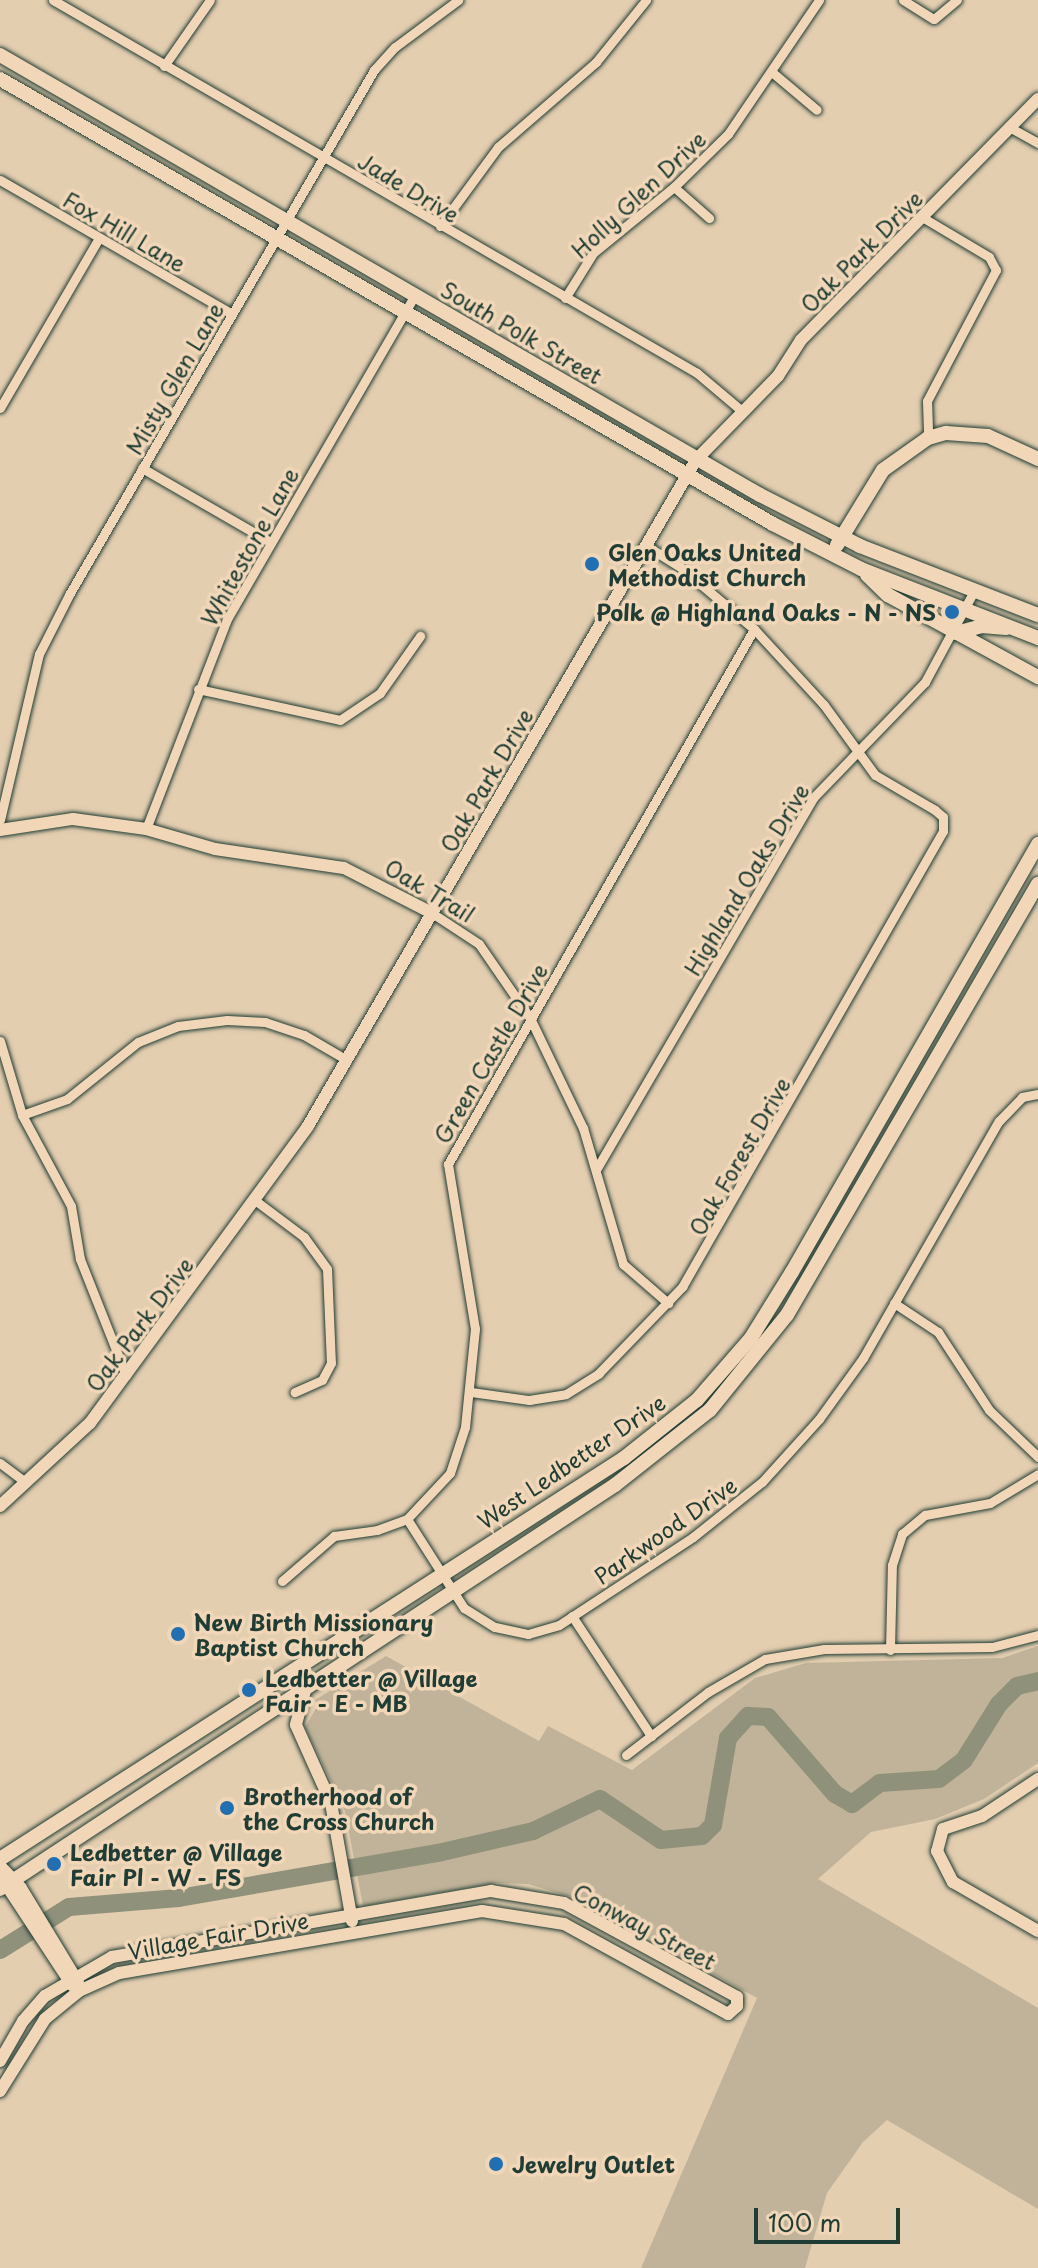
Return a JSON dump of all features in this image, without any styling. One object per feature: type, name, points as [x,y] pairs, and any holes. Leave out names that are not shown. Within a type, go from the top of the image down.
[{"type":"main road","name":"South Polk Street","points":[[0,55],[696,460],[841,538],[975,587],[1038,615]]},
{"type":"main road","name":"South Polk Street","points":[[2,84],[832,555],[1038,638]]},
{"type":"main road","points":[[584,416],[593,398]]},
{"type":"main road","points":[[832,555],[883,470],[928,438],[946,433],[988,436],[1038,459]]},
{"type":"main road","points":[[861,569],[888,595],[1038,677]]},
{"type":"main road","points":[[955,633],[988,626],[1019,630]]},
{"type":"main road","name":"West Ledbetter Drive","points":[[0,1859],[663,1429],[723,1373],[792,1272],[1033,863],[1038,844]]},
{"type":"main road","name":"West Ledbetter Drive","points":[[9,1886],[675,1443],[737,1381],[808,1280],[1038,884]]},
{"type":"main road","points":[[792,1272],[808,1280]]},
{"type":"street","name":"Jade Drive","points":[[53,0],[697,373],[742,411]]},
{"type":"street","points":[[164,66],[210,0]]},
{"type":"street","name":"Misty Glen Lane","points":[[0,820],[39,654],[142,468],[382,58],[458,0]]},
{"type":"street","points":[[440,226],[498,147],[596,62],[646,0]]},
{"type":"street","name":"Holly Glen Drive","points":[[565,298],[593,253],[674,187],[719,144],[773,73],[819,0]]},
{"type":"street","points":[[903,0],[928,18],[945,12],[957,0]]},
{"type":"street","points":[[2,84],[18,65]]},
{"type":"street","points":[[773,73],[817,110]]},
{"type":"street","name":"Oak Park Drive","points":[[0,1506],[74,1440],[256,1201],[347,1060],[696,460],[778,376],[801,340],[1038,99]]},
{"type":"street","points":[[1011,128],[1038,143]]},
{"type":"street","name":"Fox Hill Lane","points":[[0,180],[232,314]]},
{"type":"street","points":[[674,187],[709,218]]},
{"type":"street","points":[[922,217],[989,257],[996,270],[927,401],[928,438]]},
{"type":"street","points":[[0,408],[99,238]]},
{"type":"street","name":"Whitestone Lane","points":[[146,829],[227,619],[414,296]]},
{"type":"street","points":[[142,468],[270,542]]},
{"type":"street","points":[[645,545],[689,573],[754,629],[824,705],[856,751]]},
{"type":"street","name":"Highland Oaks Drive","points":[[597,1168],[798,821],[856,751],[909,702],[955,633],[975,587]]},
{"type":"street","name":"Green Castle Drive","points":[[282,1581],[334,1536],[377,1530],[407,1519],[450,1473],[471,1392],[475,1329],[470,1278],[446,1176],[453,1153],[754,629]]},
{"type":"street","points":[[198,689],[340,720],[380,693],[420,636]]},
{"type":"street","name":"Oak Forest Drive","points":[[471,1392],[529,1400],[566,1394],[599,1373],[668,1303],[700,1259],[916,886],[943,831],[943,817],[884,782],[856,751]]},
{"type":"street","name":"Oak Trail","points":[[0,830],[73,819],[146,829],[215,849],[344,868],[432,913],[479,944],[530,1018],[558,1068],[597,1168],[623,1264],[668,1303]]},
{"type":"street","points":[[22,1115],[67,1099],[138,1042],[178,1026],[227,1020],[265,1022],[304,1035],[347,1060]]},
{"type":"street","points":[[0,1041],[22,1115],[71,1206],[80,1259],[126,1375]]},
{"type":"street","name":"Parkwood Drive","points":[[407,1519],[452,1593],[479,1619],[512,1632],[545,1631],[693,1537],[762,1482],[842,1390],[999,1121],[1022,1097],[1038,1094]]},
{"type":"street","points":[[256,1201],[304,1237],[327,1269],[331,1363],[322,1380],[295,1392]]},
{"type":"street","points":[[894,1303],[938,1332],[989,1410],[1038,1457]]},
{"type":"street","points":[[0,1463],[25,1482]]},
{"type":"street","points":[[890,1650],[892,1565],[902,1534],[925,1515],[1008,1496],[1038,1474]]},
{"type":"street","points":[[572,1616],[651,1736]]},
{"type":"street","points":[[626,1755],[735,1673],[765,1659],[824,1649],[992,1647],[1038,1635]]},
{"type":"street","points":[[306,1687],[296,1725],[338,1828],[354,1931]]},
{"type":"street","points":[[1038,1779],[982,1816],[938,1833],[943,1867],[953,1882],[1038,1931]]},
{"type":"street","points":[[0,1866],[9,1886],[79,1991]]},
{"type":"street","name":"Conway Street","points":[[351,1914],[491,1891],[564,1903],[737,1997],[737,2006],[728,2014],[564,1924],[536,1917],[482,1911],[354,1931]]},
{"type":"street","name":"Village Fair Drive","points":[[0,2061],[23,2021],[68,1973],[132,1951],[351,1914]]},
{"type":"street","name":"Village Fair Drive","points":[[0,2091],[45,2019],[79,1991],[140,1966],[354,1931]]},
{"type":"shaded area","points":[[1038,1646],[1038,1763],[984,1799],[935,1819],[871,1832],[818,1879],[1038,2008],[1038,2209],[887,2120],[863,2142],[827,2193],[805,2268],[641,2268],[757,1998],[575,1898],[528,1884],[497,1883],[363,1906],[345,1811],[305,1727],[318,1705],[315,1700],[386,1656],[539,1741],[548,1726],[632,1770],[755,1678],[806,1663],[1002,1658]]},
{"type":"waterway","points":[[0,1950],[69,1907],[179,1898],[438,1853],[533,1831],[600,1799],[661,1840],[702,1836],[713,1825],[728,1738],[748,1716],[768,1717],[835,1794],[852,1804],[880,1783],[939,1779],[964,1760],[999,1704],[1017,1686],[1038,1681]]},
{"type":"place","name":"Glen Oaks United Methodist Church","points":[[592,564]]},
{"type":"place","name":"Polk @ Highland Oaks - N - NS","points":[[952,612]]},
{"type":"place","name":"New Birth Missionary Baptist Church","points":[[178,1634]]},
{"type":"place","name":"Ledbetter @ Village Fair - E - MB","points":[[249,1690]]},
{"type":"place","name":"Brotherhood of the Cross Church","points":[[227,1808]]},
{"type":"place","name":"Ledbetter @ Village Fair Pl - W - FS","points":[[54,1864]]},
{"type":"place","name":"Jewelry Outlet","points":[[496,2164]]}]
